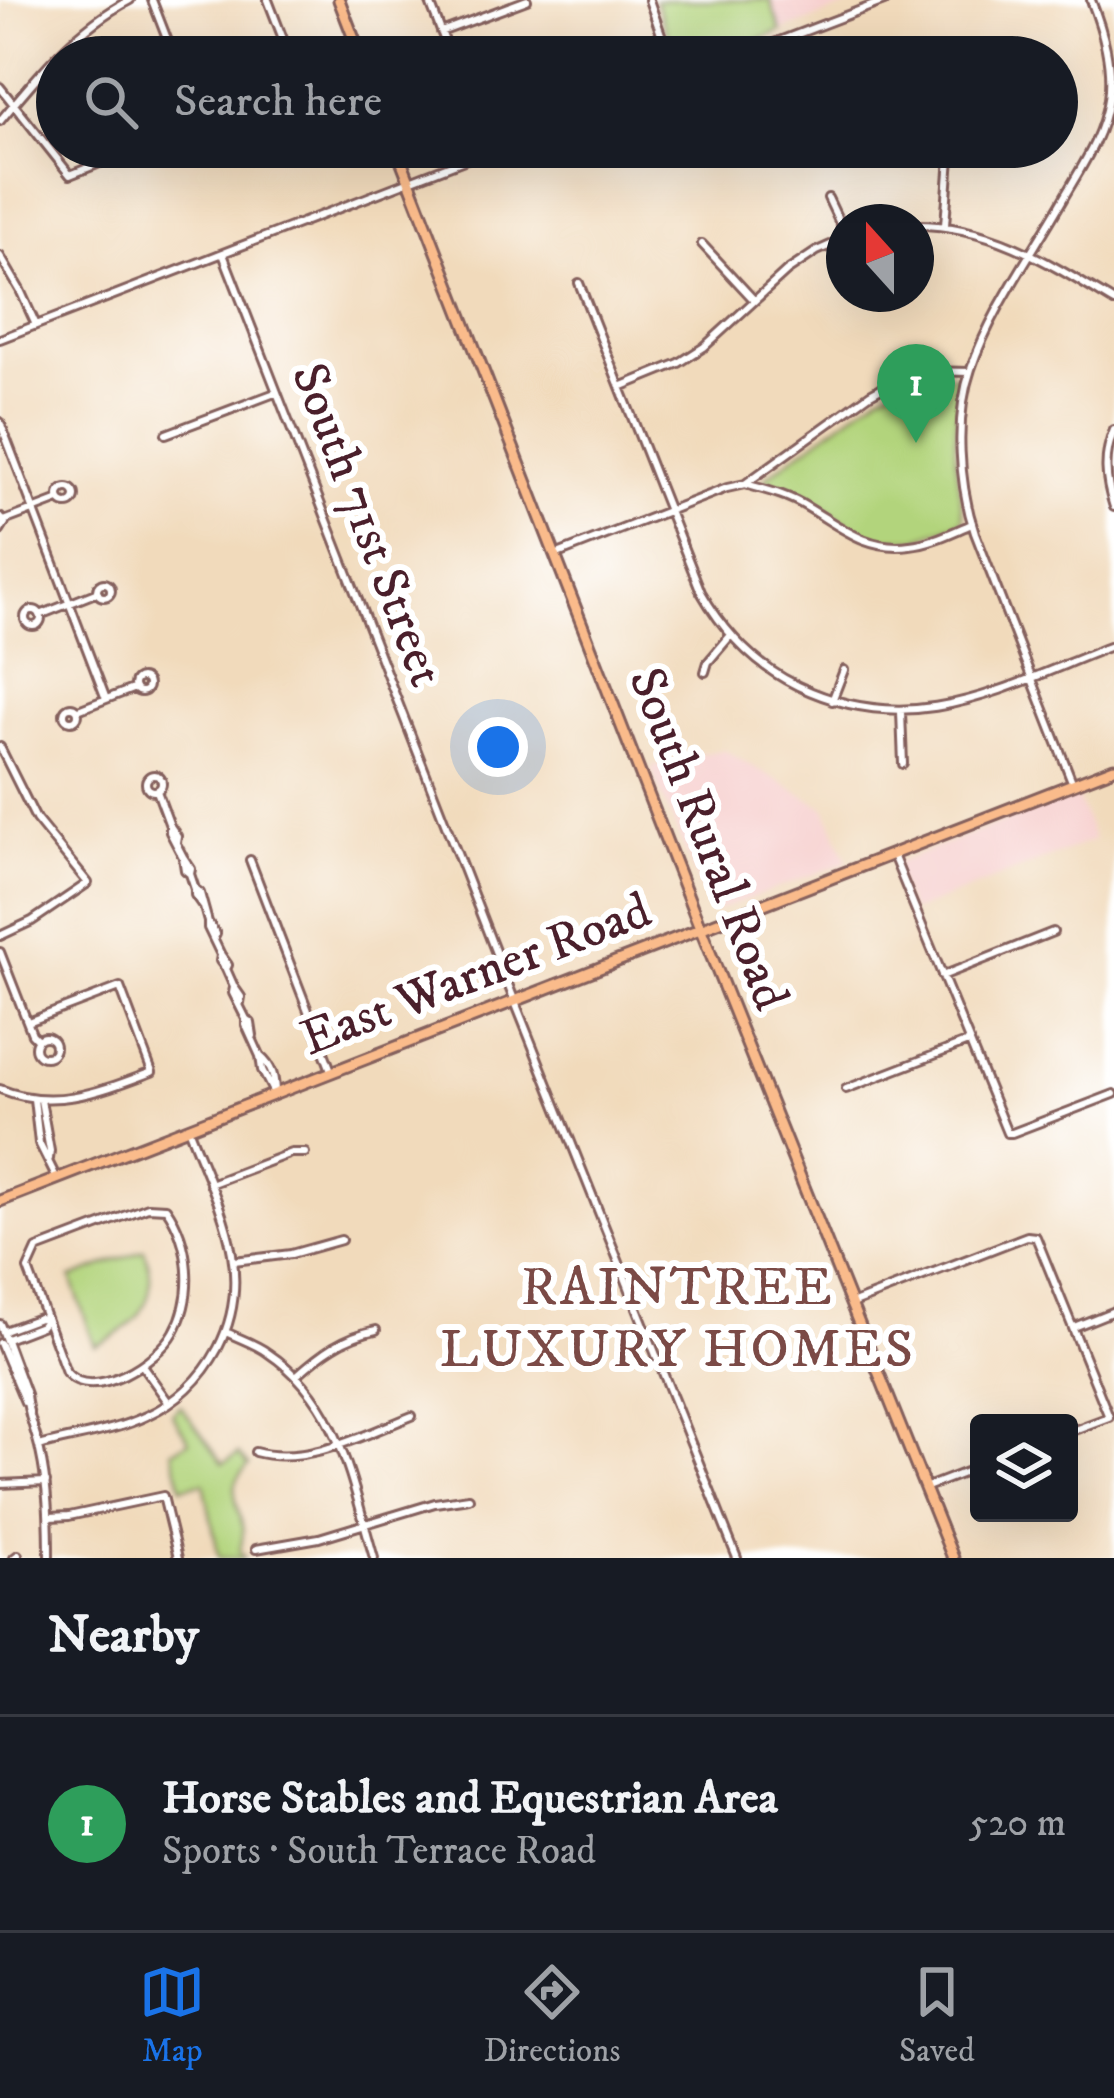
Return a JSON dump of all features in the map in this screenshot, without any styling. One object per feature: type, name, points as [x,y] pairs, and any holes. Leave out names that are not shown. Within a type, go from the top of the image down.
[{"type":"main road","points":[[339,0],[353,36]]},
{"type":"main road","name":"South Rural Road","points":[[404,168],[952,1558]]},
{"type":"main road","name":"East Warner Road","points":[[0,1201],[1114,768]]},
{"type":"street","points":[[79,36],[130,0]]},
{"type":"street","points":[[152,0],[165,36]]},
{"type":"street","points":[[268,0],[282,36]]},
{"type":"street","points":[[429,0],[443,36]]},
{"type":"street","points":[[441,32],[527,0]]},
{"type":"street","points":[[650,0],[662,36]]},
{"type":"street","points":[[792,36],[887,0]]},
{"type":"street","points":[[1073,784],[972,524],[961,466],[970,372],[987,332],[1100,135],[1108,96],[1108,58],[1090,0]]},
{"type":"street","points":[[0,121],[36,77]]},
{"type":"street","points":[[0,87],[36,132]]},
{"type":"street","points":[[0,339],[445,168]]},
{"type":"street","points":[[945,225],[949,168]]},
{"type":"street","points":[[828,198],[831,204]]},
{"type":"street","points":[[934,225],[986,235],[1033,254],[1114,302]]},
{"type":"street","points":[[702,244],[754,300]]},
{"type":"street","points":[[620,387],[679,363],[704,347],[787,271],[826,246]]},
{"type":"street","name":"South 71st Street","points":[[223,254],[737,1558]]},
{"type":"street","points":[[0,256],[36,326]]},
{"type":"street","points":[[579,284],[701,592],[731,634],[785,680],[863,709],[924,710],[972,700],[1114,645]]},
{"type":"street","points":[[555,555],[745,484],[899,378],[924,371],[970,372]]},
{"type":"street","points":[[166,434],[276,392]]},
{"type":"street","points":[[0,422],[106,699]]},
{"type":"street","points":[[1114,430],[1107,446],[1106,472],[1114,507]]},
{"type":"street","points":[[745,484],[804,505],[850,535],[876,545],[927,542],[972,524]]},
{"type":"street","points":[[0,531],[2,519],[59,500]]},
{"type":"street","points":[[40,615],[98,592]]},
{"type":"street","points":[[705,672],[731,634]]},
{"type":"street","points":[[832,701],[844,670]]},
{"type":"street","points":[[77,710],[135,688]]},
{"type":"street","points":[[901,712],[903,764]]},
{"type":"street","points":[[0,747],[36,819],[88,884],[0,936]]},
{"type":"street","points":[[157,791],[254,1030],[260,1066],[275,1095]]},
{"type":"street","points":[[893,854],[1007,1133],[1114,1094]]},
{"type":"street","points":[[250,860],[332,1073]]},
{"type":"street","points":[[942,976],[1053,932]]},
{"type":"street","points":[[0,952],[38,1040]]},
{"type":"street","points":[[0,1089],[38,1100],[74,1098],[152,1072],[120,987],[28,1022]]},
{"type":"street","points":[[846,1089],[968,1042]]},
{"type":"street","points":[[38,1100],[43,1154],[57,1179]]},
{"type":"street","points":[[39,1446],[128,1424],[169,1403],[204,1372],[226,1332],[234,1300],[234,1261],[188,1128]]},
{"type":"street","points":[[210,1184],[291,1153],[304,1153]]},
{"type":"street","points":[[148,1207],[166,1208],[181,1242],[188,1285],[175,1332],[164,1348],[142,1365],[106,1381],[82,1384],[66,1372],[46,1319],[28,1269],[37,1249],[148,1207]]},
{"type":"street","points":[[851,1304],[1027,1236],[1036,1237],[1109,1417],[1078,1429]]},
{"type":"street","points":[[234,1261],[291,1254],[341,1240]]},
{"type":"street","points":[[1074,1327],[1114,1311]]},
{"type":"street","points":[[46,1319],[2,1336],[39,1446],[50,1517],[49,1558]]},
{"type":"street","points":[[296,1376],[339,1342],[376,1330]]},
{"type":"street","points":[[226,1332],[266,1351],[296,1376],[323,1409],[340,1444],[374,1558]]},
{"type":"street","points":[[142,1365],[169,1403]]},
{"type":"street","points":[[255,1452],[274,1457],[306,1453],[412,1417]]},
{"type":"street","points":[[924,1488],[970,1470]]},
{"type":"street","points":[[0,1484],[46,1482]]},
{"type":"street","points":[[50,1517],[163,1496],[178,1558]]},
{"type":"street","points":[[256,1549],[306,1541],[435,1503],[469,1498]]},
{"type":"shaded area","points":[[770,0],[865,0],[781,31]]},
{"type":"shaded area","points":[[724,750],[826,808],[847,862],[709,910],[651,768]]},
{"type":"shaded area","points":[[1076,794],[1094,840],[911,912],[892,865]]},
{"type":"green space","points":[[655,0],[770,0],[781,31],[768,36],[668,36]]},
{"type":"green space","points":[[959,375],[955,448],[961,522],[916,539],[880,539],[801,495],[767,482],[766,477],[879,394],[905,382]]},
{"type":"green space","points":[[144,1250],[150,1283],[143,1309],[123,1330],[95,1346],[71,1278]]},
{"type":"green space","points":[[180,1405],[223,1463],[239,1454],[249,1465],[235,1489],[243,1531],[240,1552],[245,1558],[219,1558],[204,1483],[182,1487],[172,1451],[189,1441],[172,1414]]},
{"type":"place","name":"Horse Stables and Equestrian Area","points":[[916,443]]},
{"type":"district","name":"RAINTREE LUXURY HOMES","points":[[678,1319]]}]
